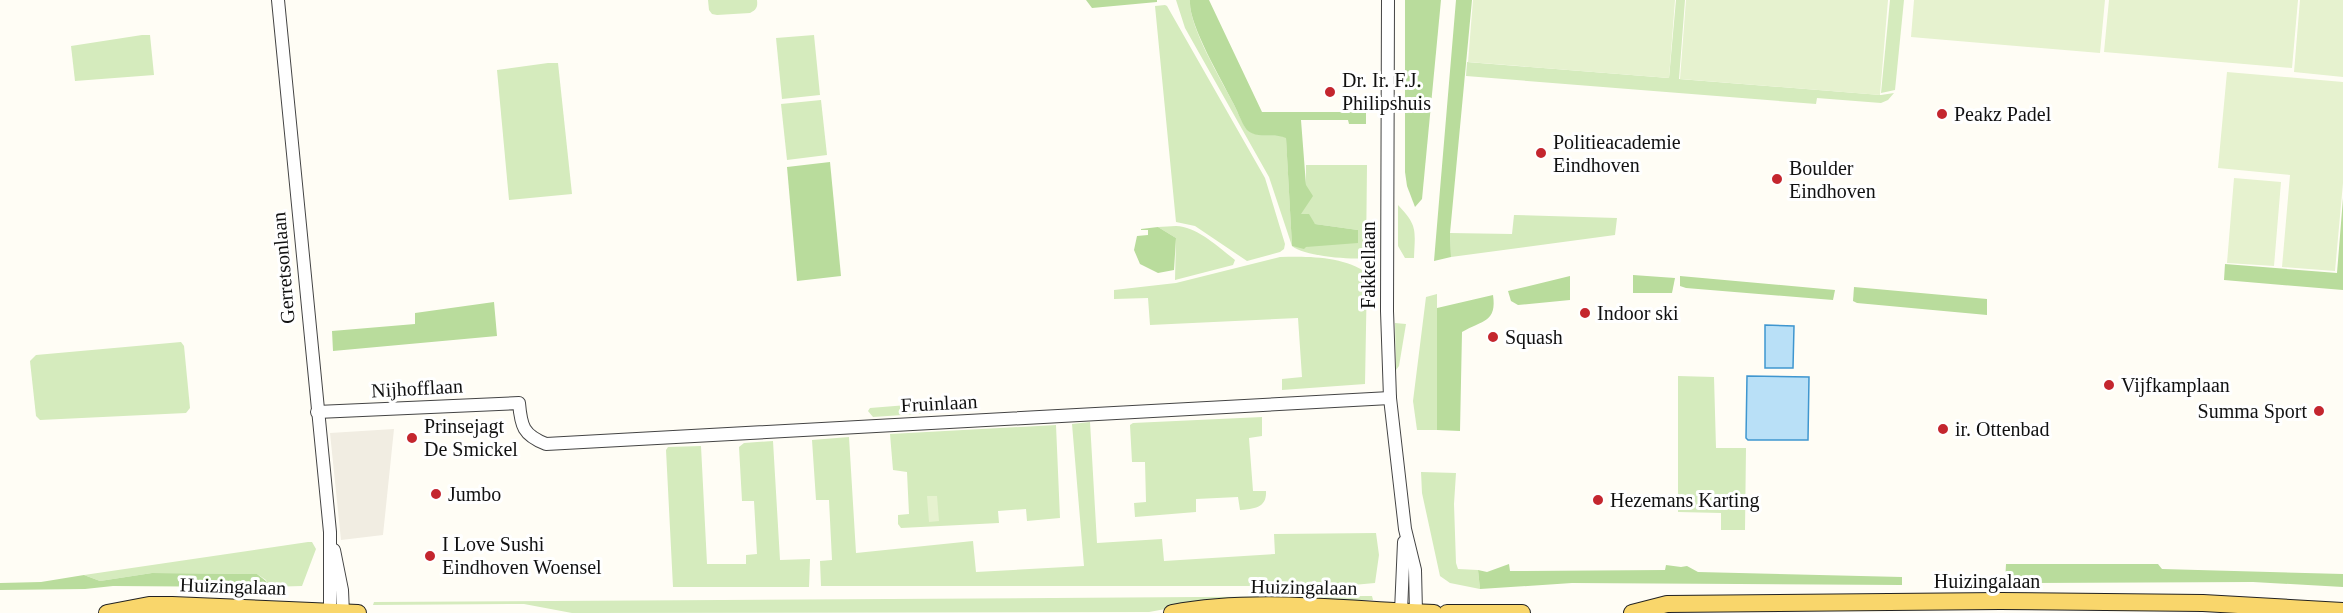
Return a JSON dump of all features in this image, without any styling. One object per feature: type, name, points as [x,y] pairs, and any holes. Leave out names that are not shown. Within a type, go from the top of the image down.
[{"type":"main road","name":"Huizingalaan","points":[[1632,613],[1667,604],[2000,601],[2203,603],[2343,611]]},
{"type":"main road","name":"Huizingalaan","points":[[107,613],[149,605],[341,612]]},
{"type":"main road","name":"Huizingalaan","points":[[1172,613],[1202,607],[1253,606],[1434,613]]},
{"type":"main road","points":[[1447,613],[1522,613]]},
{"type":"street","name":"Gerretsonlaan","points":[[278,0],[317,412],[330,532],[342,590],[341,612]]},
{"type":"street","name":"Fakkellaan","points":[[1388,0],[1387,311],[1390,398],[1405,528],[1415,570],[1409,612]]},
{"type":"street","name":"Fruinlaan","points":[[519,403],[520,422],[530,438],[546,444],[1390,398]]},
{"type":"street","name":"Nijhofflaan","points":[[317,412],[519,403]]},
{"type":"green space","points":[[708,0],[757,0],[757,5],[750,13],[717,15],[712,14],[709,10]]},
{"type":"green space","points":[[1086,0],[1157,0],[1157,2],[1092,8]]},
{"type":"green space","points":[[1176,0],[1190,0],[1199,37],[1247,129],[1256,134],[1286,137],[1292,246],[1269,177],[1185,28]]},
{"type":"green space","points":[[1190,0],[1209,0],[1262,112],[1366,112],[1366,124],[1349,124],[1348,120],[1301,120],[1306,185],[1313,196],[1301,214],[1309,214],[1315,224],[1358,230],[1358,243],[1304,249],[1292,246],[1286,138],[1256,135],[1247,130],[1206,51],[1194,23]]},
{"type":"green space","points":[[1405,0],[1441,0],[1422,199],[1415,207],[1407,186],[1405,172]]},
{"type":"green space","points":[[1456,0],[1472,0],[1450,233],[1451,257],[1434,261]]},
{"type":"green space","points":[[1473,0],[1675,0],[1669,78],[1468,62]]},
{"type":"green space","points":[[1676,0],[1685,0],[1679,79],[1881,95],[1894,93],[1888,100],[1881,103],[1817,98],[1816,104],[1466,76],[1467,62],[1669,78]]},
{"type":"green space","points":[[1686,0],[1888,0],[1880,95],[1680,79]]},
{"type":"green space","points":[[1890,0],[1904,0],[1895,90],[1881,93]]},
{"type":"green space","points":[[1914,0],[2105,0],[2100,53],[1911,37]]},
{"type":"green space","points":[[2109,0],[2298,0],[2292,68],[2104,52]]},
{"type":"green space","points":[[2300,0],[2343,0],[2343,77],[2294,72]]},
{"type":"green space","points":[[1165,5],[1265,178],[1285,244],[1284,249],[1280,252],[1247,261],[1195,226],[1176,222],[1155,6]]},
{"type":"green space","points":[[150,35],[154,75],[75,81],[71,46]]},
{"type":"green space","points":[[814,35],[820,95],[782,99],[776,38]]},
{"type":"green space","points":[[558,63],[572,194],[509,200],[497,70]]},
{"type":"green space","points":[[2227,72],[2343,82],[2343,183],[2335,271],[2282,267],[2290,175],[2218,168]]},
{"type":"green space","points":[[821,100],[827,155],[787,160],[781,104]]},
{"type":"green space","points":[[830,162],[841,276],[797,281],[787,167]]},
{"type":"green space","points":[[1306,165],[1367,165],[1366,258],[1316,255],[1292,246],[1305,247],[1358,230],[1315,224],[1300,214],[1306,185]]},
{"type":"green space","points":[[2234,178],[2281,182],[2274,266],[2227,263]]},
{"type":"green space","points":[[2343,198],[2343,290],[2224,280],[2225,264],[2337,273]]},
{"type":"green space","points":[[1398,205],[1409,218],[1414,229],[1414,258],[1405,258],[1398,246]]},
{"type":"green space","points":[[1514,215],[1617,218],[1615,235],[1451,257],[1450,233],[1512,234]]},
{"type":"green space","points":[[1176,226],[1192,230],[1207,238],[1235,260],[1233,265],[1175,280],[1176,238],[1158,227]]},
{"type":"green space","points":[[1158,227],[1176,238],[1174,270],[1158,273],[1140,264],[1134,250],[1137,236],[1148,235],[1148,230],[1141,229]]},
{"type":"green space","points":[[1280,257],[1336,260],[1358,267],[1367,273],[1365,384],[1282,390],[1282,379],[1302,377],[1298,318],[1150,325],[1148,298],[1114,299],[1114,290],[1176,283]]},
{"type":"green space","points":[[1633,275],[1675,278],[1672,293],[1633,293]]},
{"type":"green space","points":[[1570,276],[1570,300],[1518,305],[1511,301],[1508,291]]},
{"type":"green space","points":[[1680,276],[1835,290],[1833,300],[1686,288],[1680,286]]},
{"type":"green space","points":[[1854,287],[1987,299],[1987,315],[1857,303],[1853,301]]},
{"type":"green space","points":[[1437,294],[1437,430],[1417,430],[1413,401],[1426,297]]},
{"type":"green space","points":[[1493,295],[1493,310],[1487,319],[1462,332],[1460,431],[1437,430],[1437,308]]},
{"type":"green space","points":[[494,302],[497,336],[333,351],[332,331],[415,324],[415,313]]},
{"type":"green space","points":[[1395,323],[1406,324],[1399,366],[1396,370]]},
{"type":"green space","points":[[181,342],[184,346],[190,408],[186,413],[40,420],[36,416],[30,361],[36,355]]},
{"type":"green space","points":[[1678,376],[1714,377],[1716,448],[1746,448],[1745,530],[1721,530],[1721,513],[1678,512]]},
{"type":"green space","points":[[932,403],[937,405],[937,410],[932,413],[873,417],[868,411],[870,408]]},
{"type":"green space","points":[[1262,417],[1262,436],[1249,438],[1253,491],[1266,491],[1262,504],[1255,508],[1240,510],[1238,497],[1196,499],[1196,512],[1135,517],[1134,503],[1146,502],[1145,462],[1132,462],[1130,425],[1133,423]]},
{"type":"green space","points":[[1090,422],[1097,543],[1162,539],[1164,561],[1275,554],[1274,534],[1376,533],[1379,555],[1375,583],[1342,586],[821,586],[820,561],[832,560],[829,500],[816,500],[812,440],[849,437],[856,553],[973,541],[976,572],[1084,566],[1072,424]]},
{"type":"green space","points":[[1056,425],[1060,518],[1027,521],[1026,509],[998,511],[999,523],[901,528],[898,524],[898,515],[909,514],[907,472],[893,470],[890,434]]},
{"type":"green space","points":[[773,441],[780,560],[810,559],[809,587],[673,587],[666,450],[668,447],[701,446],[707,564],[746,564],[746,555],[757,554],[754,501],[742,501],[739,447],[744,443]]},
{"type":"green space","points":[[1421,472],[1456,473],[1454,504],[1456,563],[1458,569],[1478,570],[1480,589],[1450,583],[1440,576],[1422,493]]},
{"type":"green space","points":[[927,496],[937,496],[939,521],[929,522]]},
{"type":"green space","points":[[312,542],[316,549],[302,586],[268,587],[266,580],[257,574],[152,573],[100,581],[84,575]]},
{"type":"green space","points":[[1509,564],[1510,571],[1665,570],[1666,565],[1687,566],[1698,572],[1902,577],[1902,585],[1572,583],[1480,589],[1478,570],[1487,572]]},
{"type":"green space","points":[[2006,564],[2158,564],[2162,569],[2343,574],[2343,587],[2253,582],[2005,583]]},
{"type":"green space","points":[[152,573],[257,574],[266,581],[268,587],[113,586],[85,589],[0,590],[0,583],[41,582],[84,575],[100,581]]},
{"type":"green space","points":[[1372,596],[1373,600],[1204,602],[1149,612],[572,613],[524,604],[373,605],[374,602]]},
{"type":"shaded area","points":[[394,429],[383,535],[341,540],[330,433]]},
{"type":"water","points":[[1765,325],[1794,326],[1793,368],[1765,368]]},
{"type":"water","points":[[1747,376],[1809,377],[1808,440],[1748,440],[1746,438]]},
{"type":"place","name":"Dr. Ir. F.J. Philipshuis","points":[[1330,92]]},
{"type":"place","name":"Peakz Padel","points":[[1942,114]]},
{"type":"place","name":"Politieacademie Eindhoven","points":[[1541,153]]},
{"type":"place","name":"Boulder Eindhoven","points":[[1777,179]]},
{"type":"place","name":"Indoor ski","points":[[1585,313]]},
{"type":"place","name":"Squash","points":[[1493,337]]},
{"type":"place","name":"Vijfkamplaan","points":[[2109,385]]},
{"type":"place","name":"Summa Sport","points":[[2319,411]]},
{"type":"place","name":"ir. Ottenbad","points":[[1943,429]]},
{"type":"place","name":"Prinsejagt De Smickel","points":[[412,438]]},
{"type":"place","name":"Jumbo","points":[[436,494]]},
{"type":"place","name":"Hezemans Karting","points":[[1598,500]]},
{"type":"place","name":"I Love Sushi Eindhoven Woensel","points":[[430,556]]}]
